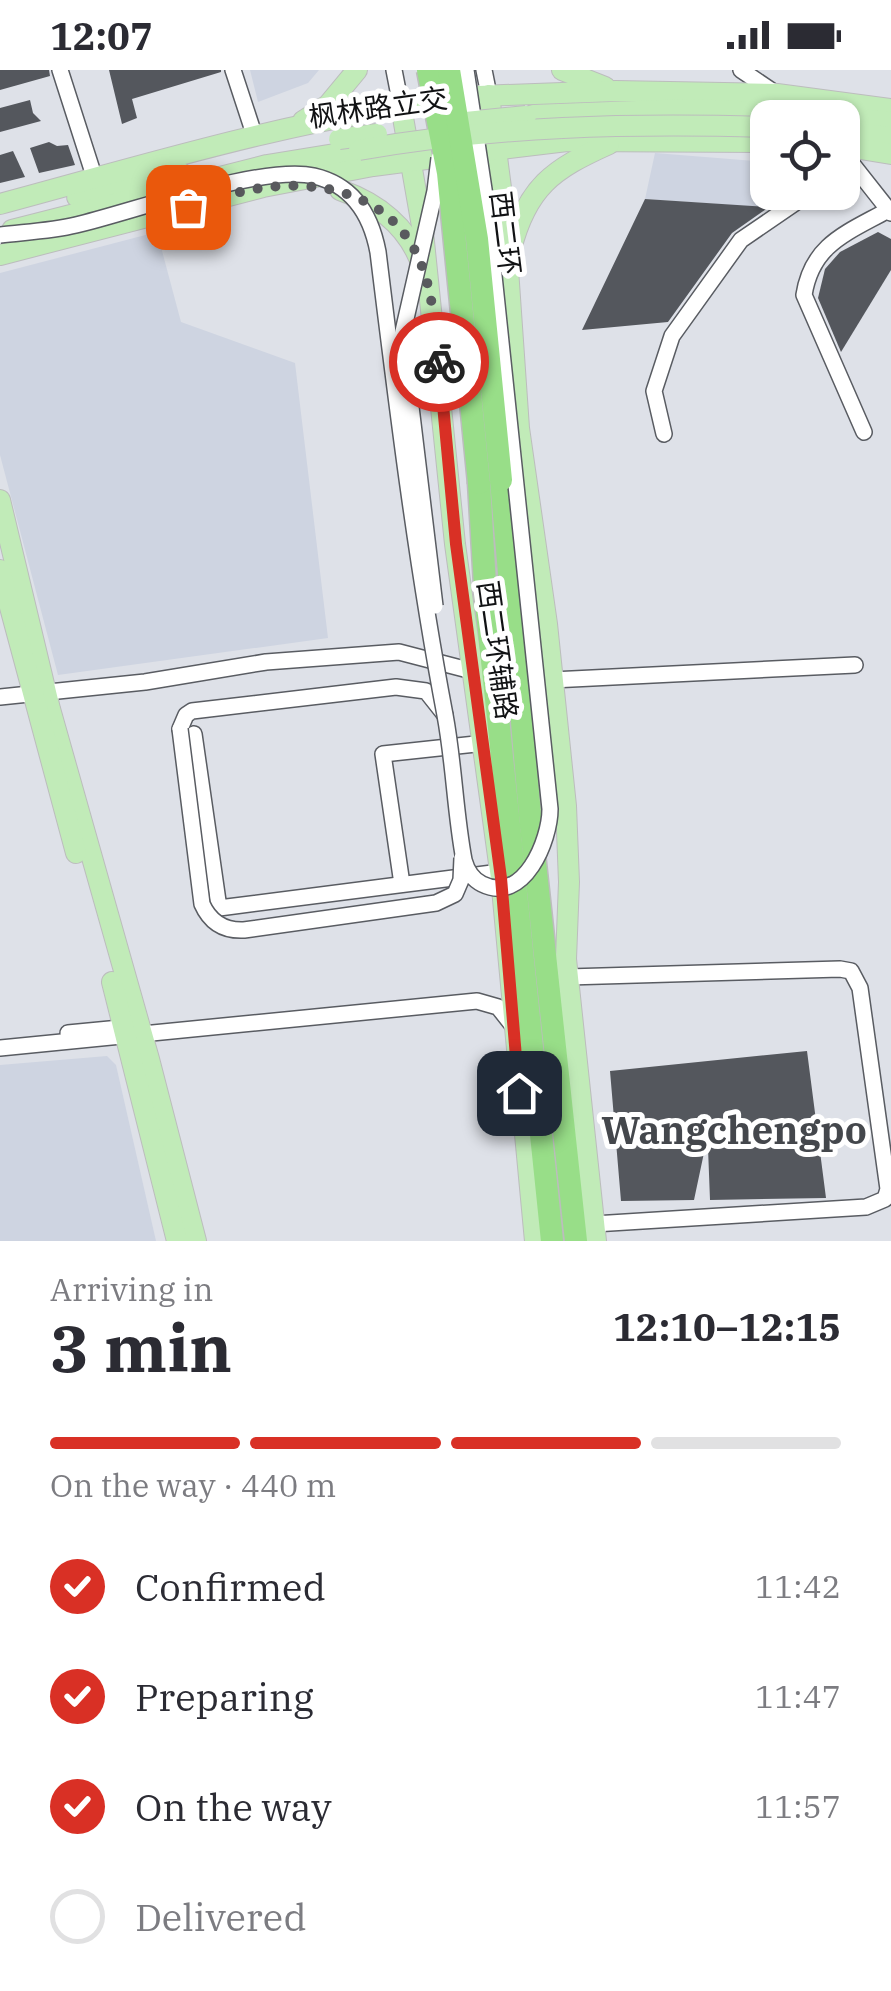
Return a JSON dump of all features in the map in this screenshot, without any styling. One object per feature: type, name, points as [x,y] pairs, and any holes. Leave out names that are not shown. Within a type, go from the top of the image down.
[{"type":"highway","name":"西二环","points":[[428,70],[490,482],[576,1241]]},
{"type":"highway","name":"西二环","points":[[449,70],[475,220],[490,482],[488,620],[552,1241]]},
{"type":"main road","points":[[283,130],[328,105],[358,70]]},
{"type":"main road","points":[[562,70],[616,91]]},
{"type":"main road","points":[[0,204],[283,130],[401,106],[489,95],[616,91],[777,94],[891,109]]},
{"type":"main road","name":"西二环辅路","points":[[489,95],[504,211],[521,447],[568,838],[568,977],[595,1232]]},
{"type":"main road","name":"西二环辅路","points":[[401,106],[423,232],[472,671],[500,872],[535,1241]]},
{"type":"main road","name":"枫林路立交","points":[[0,217],[269,152],[468,122],[614,110],[689,109],[891,122]]},
{"type":"main road","name":"枫林路立交","points":[[0,234],[267,165],[394,144],[625,124],[750,127]]},
{"type":"main road","points":[[860,134],[891,137]]},
{"type":"main road","points":[[506,270],[521,216],[548,179],[565,164],[617,140]]},
{"type":"main road","points":[[0,255],[263,188],[411,161],[568,141],[750,142]]},
{"type":"main road","points":[[860,157],[891,154]]},
{"type":"main road","points":[[263,188],[339,189],[376,207],[408,238],[419,258],[428,290]]},
{"type":"main road","points":[[0,500],[38,693]]},
{"type":"main road","points":[[0,570],[196,1241]]},
{"type":"main road","points":[[132,1031],[177,1241]]},
{"type":"street","points":[[64,70],[98,178]]},
{"type":"street","points":[[232,70],[258,136]]},
{"type":"street","points":[[241,70],[258,136]]},
{"type":"street","name":"西二环辅路","points":[[394,70],[401,106]]},
{"type":"street","points":[[405,327],[405,357],[462,850],[466,868],[480,883],[508,886],[524,874],[542,849],[550,809],[487,209],[466,70]]},
{"type":"street","points":[[484,70],[489,95]]},
{"type":"street","points":[[741,70],[777,94]]},
{"type":"street","points":[[392,371],[435,191],[439,124]]},
{"type":"street","points":[[0,234],[71,226],[264,177],[301,173],[325,179],[360,204],[374,231],[410,514],[436,682],[445,716]]},
{"type":"street","points":[[860,176],[889,211],[829,243],[807,276],[804,295],[864,432]]},
{"type":"street","points":[[664,434],[654,391],[672,336],[741,240],[785,210]]},
{"type":"street","points":[[0,698],[145,682],[234,666],[399,652],[472,671]]},
{"type":"street","points":[[552,680],[855,665]]},
{"type":"street","points":[[445,716],[432,696],[410,687],[246,704],[186,715],[180,730],[202,904],[219,925],[236,930],[436,903],[447,900],[458,887],[462,850]]},
{"type":"street","points":[[194,734],[220,908],[500,872]]},
{"type":"street","points":[[402,884],[383,754],[484,742]]},
{"type":"street","points":[[568,977],[840,969],[851,972],[860,988],[888,1189],[885,1199],[866,1207],[595,1232]]},
{"type":"street","points":[[0,1048],[486,994],[504,988],[510,978]]},
{"type":"street","points":[[0,1038],[132,1031],[477,1001],[498,1007],[514,1029]]},
{"type":"shaded area","points":[[250,70],[319,70],[308,83],[258,102]]},
{"type":"shaded area","points":[[655,153],[750,161],[750,206],[645,199]]},
{"type":"shaded area","points":[[157,232],[181,322],[295,363],[328,638],[58,675],[0,455],[0,273]]},
{"type":"shaded area","points":[[107,1056],[116,1065],[156,1241],[0,1241],[0,1065]]},
{"type":"building","points":[[0,70],[49,70],[50,76],[0,90]]},
{"type":"building","points":[[109,70],[221,72],[132,99],[137,118],[122,124]]},
{"type":"building","points":[[30,100],[33,113],[41,121],[0,132],[0,108]]},
{"type":"building","points":[[49,142],[68,145],[75,165],[39,173],[30,148]]},
{"type":"building","points":[[13,151],[25,177],[0,183],[0,155]]},
{"type":"building","points":[[645,199],[765,210],[732,233],[668,322],[582,330]]},
{"type":"building","points":[[878,232],[891,239],[891,270],[841,352],[818,298],[825,269],[840,252]]},
{"type":"building","points":[[807,1051],[826,1198],[710,1200],[705,1148],[694,1200],[621,1201],[610,1071]]},
{"type":"way so far","points":[[188,207],[263,188],[294,187],[339,189],[376,207],[400,228],[419,258],[439,362]]},
{"type":"district","name":"Wangchengpo","points":[[734,1129]]},
{"type":"route","points":[[439,362],[456,544],[501,878],[519,1093]]}]
